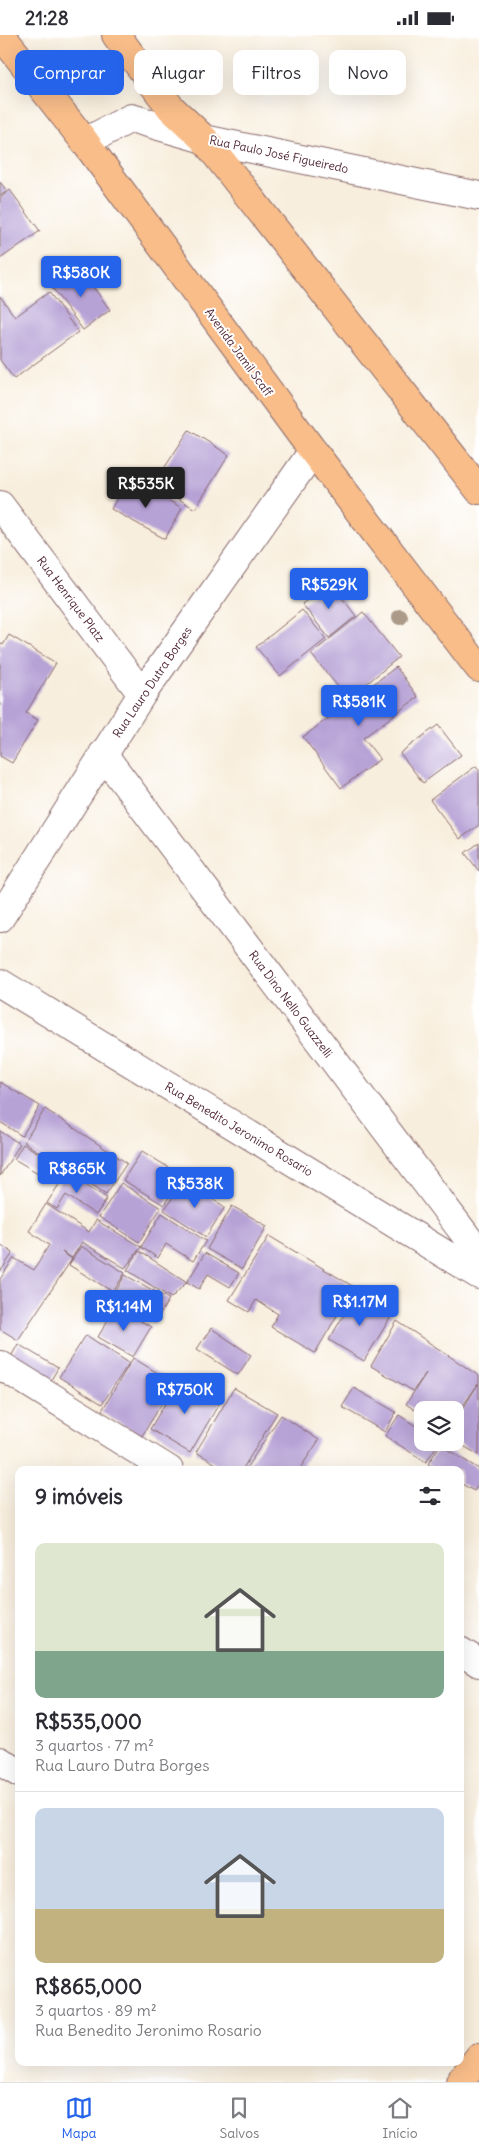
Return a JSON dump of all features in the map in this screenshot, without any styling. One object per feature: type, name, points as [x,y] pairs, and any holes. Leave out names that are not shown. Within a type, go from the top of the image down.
[{"type":"main road","name":"Avenida Jamil Scaff","points":[[1,35],[84,142],[313,451],[479,667]]},
{"type":"main road","points":[[116,35],[171,108],[204,139],[479,490]]},
{"type":"street","name":"Rua Paulo José Figueiredo","points":[[84,142],[131,118],[204,139],[479,196]]},
{"type":"street","name":"Rua Lauro Dutra Borges","points":[[0,918],[142,694],[313,451]]},
{"type":"street","name":"Rua Henrique Platz","points":[[0,505],[142,694]]},
{"type":"street","name":"Rua Dino Nello Guazzelli","points":[[103,754],[479,1253]]},
{"type":"street","name":"Rua Benedito Jeronimo Rosario","points":[[0,983],[479,1275]]},
{"type":"street","points":[[0,1365],[163,1466]]},
{"type":"street","points":[[464,1654],[479,1663]]},
{"type":"street","points":[[0,1761],[15,1770]]},
{"type":"building","points":[[0,182],[7,191],[0,196]]},
{"type":"building","points":[[10,190],[40,231],[0,259],[0,198]]},
{"type":"building","points":[[79,267],[110,310],[83,330],[51,286]]},
{"type":"building","points":[[49,292],[78,332],[14,379],[0,360],[0,296],[15,317]]},
{"type":"building","points":[[189,430],[229,455],[195,509],[154,484]]},
{"type":"building","points":[[128,478],[182,508],[165,539],[111,509]]},
{"type":"building","points":[[330,582],[356,616],[329,638],[302,604]]},
{"type":"building","points":[[302,610],[326,639],[280,676],[256,647]]},
{"type":"building","points":[[363,612],[399,657],[348,699],[311,654]]},
{"type":"building","points":[[9,635],[56,663],[26,713],[38,720],[12,763],[0,756],[0,643],[3,645]]},
{"type":"building","points":[[396,667],[418,697],[363,738],[380,759],[341,788],[303,737]]},
{"type":"building","points":[[438,725],[461,755],[423,783],[400,753]]},
{"type":"building","points":[[476,766],[479,769],[479,825],[460,839],[430,800]]},
{"type":"building","points":[[479,843],[479,871],[465,853]]},
{"type":"building","points":[[0,1082],[40,1106],[22,1136],[0,1122]]},
{"type":"building","points":[[45,1109],[127,1163],[106,1194],[54,1161],[45,1177],[14,1159],[23,1144],[49,1159],[24,1142]]},
{"type":"building","points":[[0,1131],[20,1144],[0,1176]]},
{"type":"building","points":[[142,1151],[182,1176],[164,1205],[123,1180]]},
{"type":"building","points":[[67,1172],[107,1198],[96,1215],[66,1195],[57,1209],[47,1203]]},
{"type":"building","points":[[184,1181],[225,1207],[206,1237],[164,1210]]},
{"type":"building","points":[[121,1183],[161,1208],[139,1242],[99,1217]]},
{"type":"building","points":[[46,1204],[89,1232],[96,1220],[141,1247],[125,1268],[82,1242],[72,1258],[62,1252],[72,1259],[18,1340],[0,1329],[0,1279],[14,1258],[34,1270],[49,1245],[29,1231]]},
{"type":"building","points":[[232,1206],[267,1226],[242,1269],[207,1249]]},
{"type":"building","points":[[162,1213],[206,1241],[193,1261],[166,1244],[158,1258],[141,1247]]},
{"type":"building","points":[[269,1236],[354,1287],[315,1353],[271,1327],[278,1314],[256,1300],[249,1312],[229,1300]]},
{"type":"building","points":[[0,1244],[13,1253],[0,1272]]},
{"type":"building","points":[[81,1246],[125,1273],[113,1292],[69,1265]]},
{"type":"building","points":[[139,1251],[187,1282],[171,1298],[127,1270]]},
{"type":"building","points":[[205,1253],[239,1273],[230,1287],[208,1274],[199,1289],[187,1282]]},
{"type":"building","points":[[125,1275],[169,1299],[155,1323],[112,1298]]},
{"type":"building","points":[[356,1294],[392,1315],[364,1361],[329,1340]]},
{"type":"building","points":[[116,1306],[151,1327],[133,1357],[98,1337]]},
{"type":"building","points":[[397,1321],[479,1376],[479,1455],[464,1446],[464,1407],[478,1384],[464,1404],[464,1401],[414,1401],[414,1410],[406,1404],[426,1373],[413,1391],[371,1366]]},
{"type":"building","points":[[211,1328],[251,1355],[238,1375],[197,1349]]},
{"type":"building","points":[[86,1335],[129,1363],[102,1404],[59,1377]]},
{"type":"building","points":[[18,1344],[58,1368],[47,1387],[7,1364]]},
{"type":"building","points":[[133,1358],[174,1383],[142,1436],[101,1412]]},
{"type":"building","points":[[180,1378],[220,1402],[190,1453],[150,1429]]},
{"type":"building","points":[[234,1388],[277,1413],[244,1466],[219,1466],[196,1452]]},
{"type":"building","points":[[354,1388],[396,1412],[385,1432],[342,1407]]},
{"type":"building","points":[[281,1415],[319,1440],[302,1466],[248,1466]]},
{"type":"building","points":[[399,1415],[414,1425],[414,1451],[434,1451],[426,1462],[385,1436]]},
{"type":"building","points":[[436,1451],[450,1451],[479,1469],[479,1483],[474,1491],[464,1485],[464,1466],[431,1466],[428,1464]]}]
